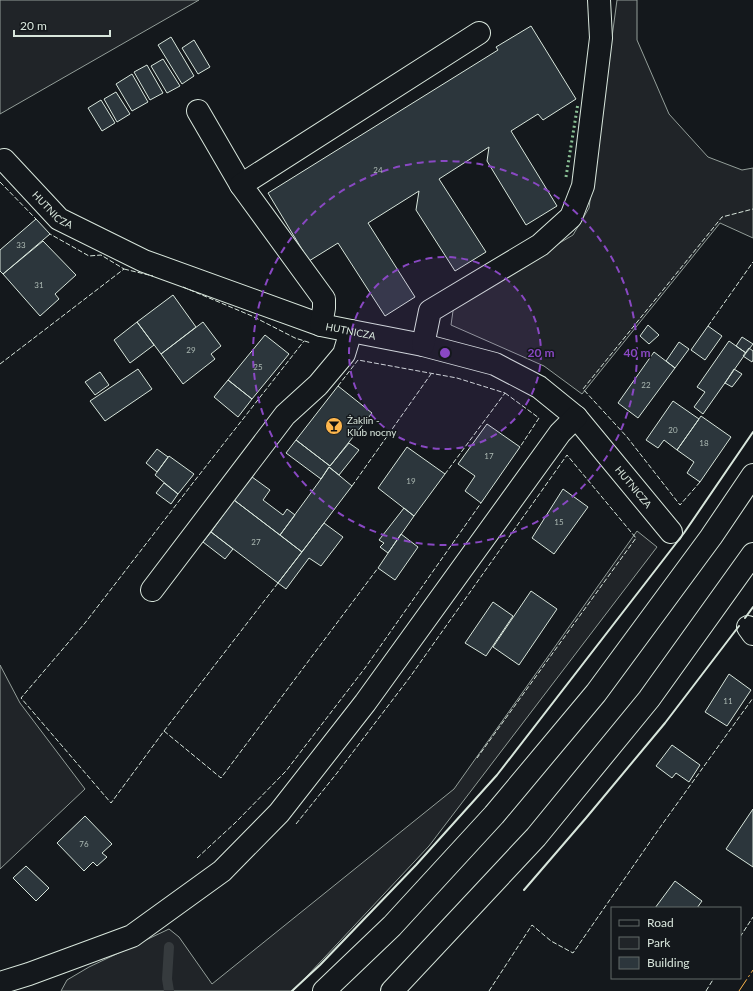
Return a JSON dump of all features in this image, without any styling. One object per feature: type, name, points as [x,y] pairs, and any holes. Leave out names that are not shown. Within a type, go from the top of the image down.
[{"type":"street","points":[[423,345],[430,311],[540,245],[571,218],[583,186],[601,38],[599,0]]},
{"type":"street","points":[[241,185],[479,33]]},
{"type":"street","points":[[198,111],[241,185],[324,299],[321,325]]},
{"type":"street","name":"HUTNICZA","points":[[4,160],[59,219],[144,262],[321,325],[423,345],[496,364],[539,387],[576,417],[671,532]]},
{"type":"street","points":[[152,590],[285,415],[318,385],[344,354],[351,331]]},
{"type":"street","points":[[0,983],[32,982],[132,936],[222,871],[279,813],[365,703],[560,433],[576,417]]},
{"type":"street","points":[[324,991],[398,921],[494,814],[596,693],[712,537],[753,475]]},
{"type":"street","points":[[392,991],[536,838],[649,699],[753,554]]},
{"type":"green space","points":[[0,0],[199,0],[0,114]]},
{"type":"green space","points":[[617,0],[637,0],[637,40],[669,114],[708,157],[742,170],[753,168],[753,238],[720,223],[582,394],[544,366],[451,325],[454,304],[573,235],[589,208]]},
{"type":"green space","points":[[637,531],[657,547],[429,846],[293,991],[61,991],[67,980],[89,967],[169,929],[179,937],[212,984],[454,789]]},
{"type":"green space","points":[[0,665],[20,703],[85,789],[0,869]]},
{"type":"building","points":[[531,26],[576,99],[543,120],[538,114],[511,131],[557,206],[526,225],[487,161],[489,147],[439,179],[486,252],[455,271],[416,210],[419,191],[368,223],[415,297],[385,316],[338,243],[309,261],[268,193],[498,50],[496,47]]},
{"type":"building","points":[[171,37],[194,76],[182,84],[158,45]]},
{"type":"building","points":[[194,40],[210,67],[198,74],[182,48]]},
{"type":"building","points":[[163,59],[180,86],[167,93],[151,66]]},
{"type":"building","points":[[147,65],[163,93],[150,100],[134,72]]},
{"type":"building","points":[[132,74],[148,102],[132,111],[116,84]]},
{"type":"building","points":[[116,92],[130,114],[117,122],[104,99]]},
{"type":"building","points":[[101,100],[115,123],[102,131],[88,108]]},
{"type":"building","points":[[36,219],[50,234],[3,274],[0,271],[0,250]]},
{"type":"building","points":[[43,241],[76,275],[55,294],[59,299],[40,316],[3,274]]},
{"type":"building","points":[[173,295],[196,327],[161,354],[137,322]]},
{"type":"building","points":[[137,322],[154,345],[130,363],[114,340]]},
{"type":"building","points":[[203,322],[221,346],[211,354],[215,359],[183,384],[161,354]]},
{"type":"building","points":[[648,325],[659,335],[649,344],[640,336]]},
{"type":"building","points":[[708,326],[722,336],[705,360],[691,350]]},
{"type":"building","points":[[265,335],[289,354],[252,399],[228,380]]},
{"type":"building","points":[[742,337],[753,344],[746,353],[736,346]]},
{"type":"building","points":[[729,341],[746,353],[703,414],[694,407],[705,392],[697,387]]},
{"type":"building","points":[[679,342],[689,349],[675,368],[666,361]]},
{"type":"building","points":[[749,348],[753,351],[752,362],[743,356]]},
{"type":"building","points":[[654,352],[675,368],[638,418],[618,403]]},
{"type":"building","points":[[138,369],[152,389],[105,421],[90,401]]},
{"type":"building","points":[[734,369],[742,374],[732,387],[725,383]]},
{"type":"building","points":[[100,372],[109,385],[95,395],[85,382]]},
{"type":"building","points":[[228,380],[252,399],[238,417],[214,397]]},
{"type":"building","name":"Żaklin - Klub nocny","points":[[338,386],[372,413],[330,466],[296,440]]},
{"type":"building","points":[[673,401],[699,419],[677,450],[664,440],[658,448],[646,440]]},
{"type":"building","points":[[701,416],[731,437],[700,482],[687,473],[694,462],[677,450]]},
{"type":"building","points":[[487,424],[520,447],[481,503],[465,491],[475,476],[458,464]]},
{"type":"building","points":[[296,440],[330,466],[349,443],[359,450],[339,475],[329,467],[321,479],[286,453]]},
{"type":"building","points":[[407,447],[445,474],[414,516],[378,488]]},
{"type":"building","points":[[157,449],[168,457],[157,472],[146,463]]},
{"type":"building","points":[[169,456],[194,474],[178,494],[155,475]]},
{"type":"building","points":[[329,467],[352,486],[302,552],[280,535]]},
{"type":"building","points":[[252,477],[270,490],[263,500],[283,515],[287,509],[295,515],[280,535],[234,500]]},
{"type":"building","points":[[164,483],[178,494],[171,504],[156,493]]},
{"type":"building","points":[[563,489],[588,507],[554,554],[532,538]]},
{"type":"building","points":[[234,500],[302,552],[278,583],[211,532]]},
{"type":"building","points":[[404,508],[414,516],[388,553],[380,547],[384,543],[379,540]]},
{"type":"building","points":[[324,523],[343,537],[321,566],[309,558],[286,589],[278,583]]},
{"type":"building","points":[[211,532],[233,549],[225,559],[203,542]]},
{"type":"building","points":[[401,534],[418,547],[395,580],[378,568]]},
{"type":"building","points":[[531,591],[557,609],[519,665],[493,647]]},
{"type":"building","points":[[493,602],[513,616],[486,656],[465,643]]},
{"type":"building","points":[[729,674],[751,690],[727,726],[705,712]]},
{"type":"building","points":[[672,745],[700,765],[689,782],[676,773],[672,778],[656,766]]},
{"type":"building","points":[[753,809],[753,867],[726,849]]},
{"type":"building","points":[[85,816],[112,844],[102,853],[107,857],[97,866],[93,862],[84,871],[57,843]]},
{"type":"building","points":[[26,866],[49,888],[36,901],[13,878]]},
{"type":"building","points":[[675,881],[702,901],[698,907],[656,907]]},
{"type":"waterway","points":[[169,947],[167,979],[169,991]]},
{"type":"hedge","points":[[566,177],[578,103]]},
{"type":"fence","points":[[0,182],[36,219]]},
{"type":"fence","points":[[700,482],[680,505],[627,437],[583,389],[722,217],[753,209]]},
{"type":"fence","points":[[0,364],[124,269],[101,255],[89,256],[50,234]]},
{"type":"fence","points":[[708,326],[753,262]]},
{"type":"fence","points":[[124,269],[153,276]]},
{"type":"fence","points":[[183,287],[252,316],[295,338],[311,343]]},
{"type":"fence","points":[[278,583],[164,731],[111,803],[21,698],[85,623],[304,341]]},
{"type":"fence","points":[[338,386],[358,360],[457,378],[505,393],[445,474]]},
{"type":"fence","points":[[352,486],[431,374]]},
{"type":"fence","points":[[505,393],[539,418],[520,447]]},
{"type":"fence","points":[[296,824],[410,677],[567,455],[636,538],[477,758]]},
{"type":"fence","points":[[197,858],[235,823],[286,771],[365,668],[481,503]]},
{"type":"fence","points":[[164,731],[221,778],[378,568]]},
{"type":"fence","points":[[489,991],[532,925],[551,941],[573,953],[661,826],[753,698]]},
{"type":"fence","points":[[741,935],[753,917]]},
{"type":"fence","points":[[706,991],[713,979]]},
{"type":"wall","points":[[292,991],[320,965],[416,865],[497,775],[684,533],[753,432]]},
{"type":"wall","points":[[745,618],[753,607]]},
{"type":"wall","points":[[524,890],[665,723],[739,626]]},
{"type":"power","points":[[739,991],[753,970]]},
{"type":"place","name":"Żaklin - Klub nocny","points":[[334,426]]}]
